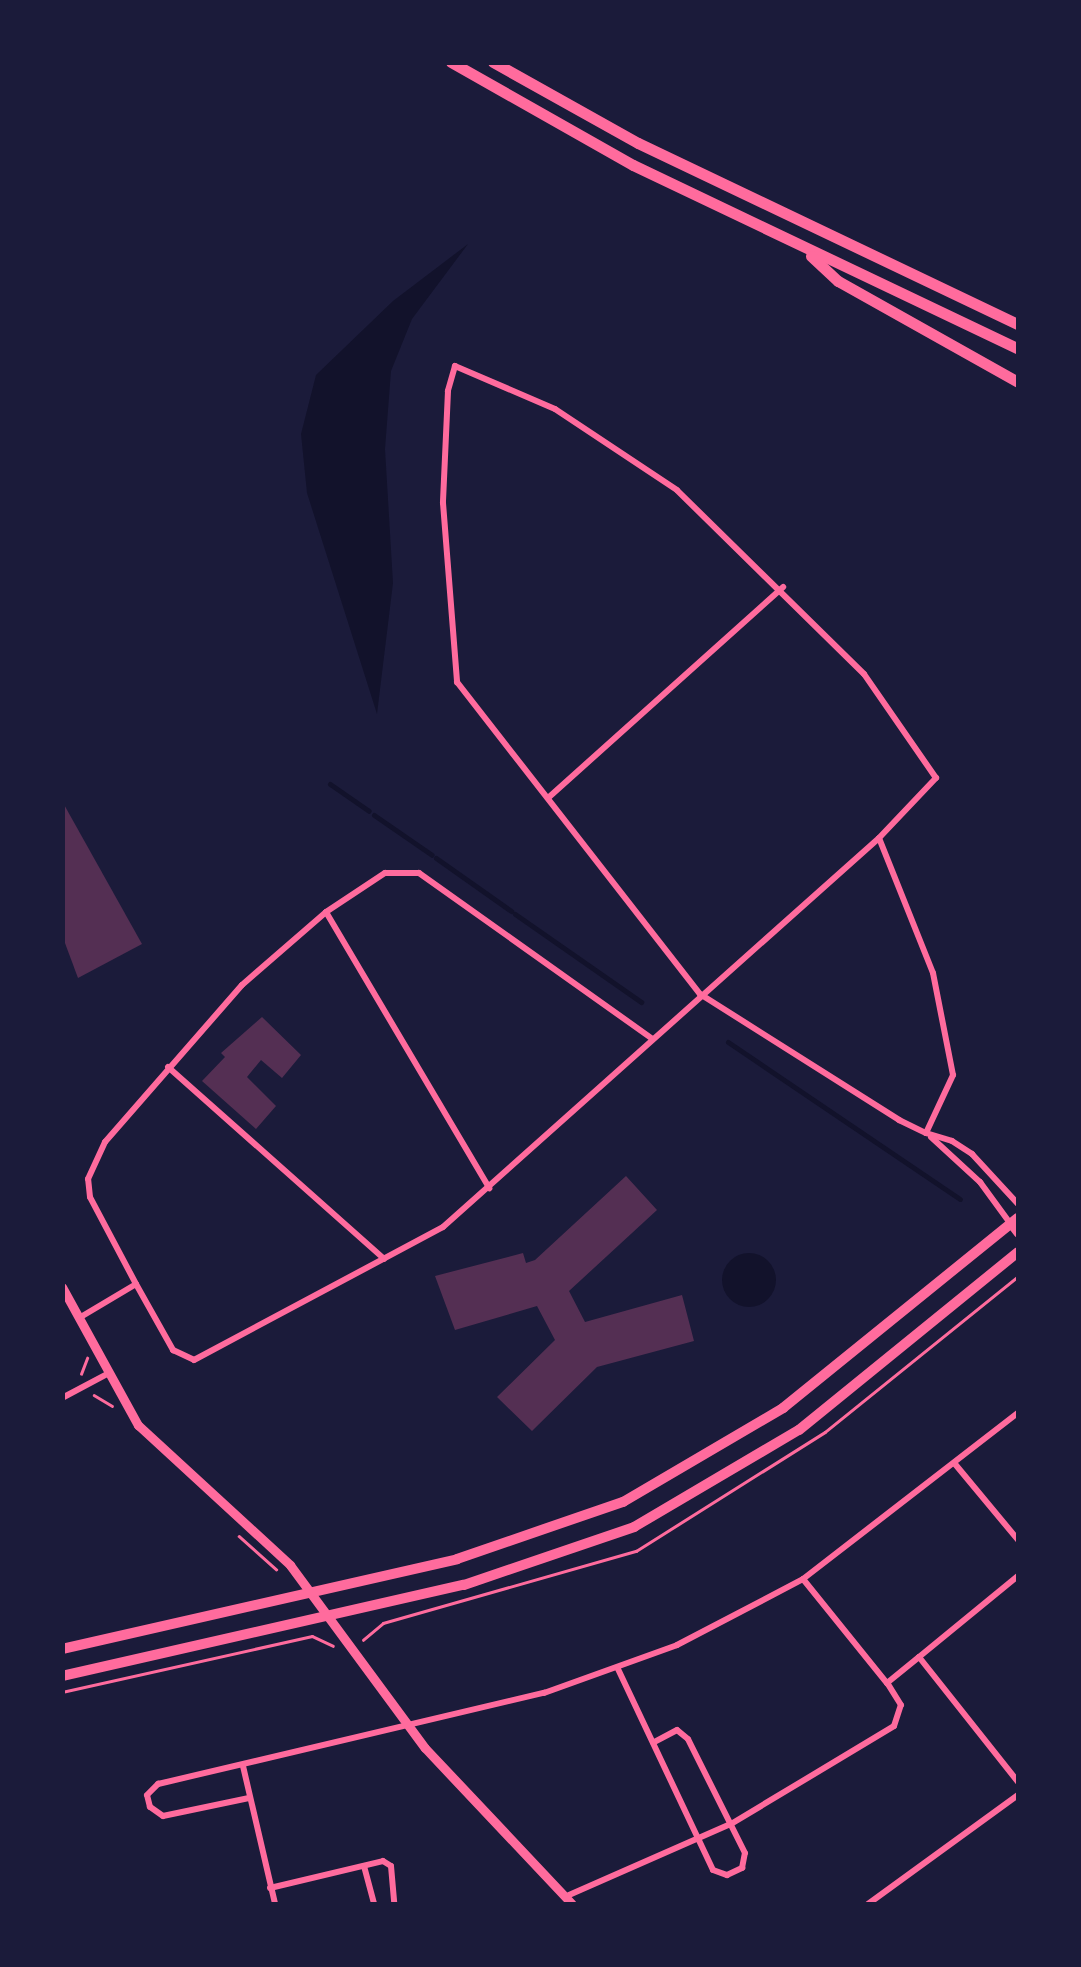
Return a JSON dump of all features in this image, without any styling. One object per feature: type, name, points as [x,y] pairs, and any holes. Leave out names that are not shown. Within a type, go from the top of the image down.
[{"type":"highway","points":[[451,62],[633,165],[1018,349]]},
{"type":"highway","points":[[493,62],[638,143],[1018,324]]},
{"type":"highway","points":[[801,246],[838,281],[1018,382]]},
{"type":"main road","points":[[62,1649],[516,1542],[675,1476],[783,1408],[1016,1225]]},
{"type":"main road","points":[[62,1676],[524,1568],[688,1501],[799,1430],[1018,1252]]},
{"type":"street","points":[[651,1038],[419,873],[385,873],[326,912],[242,985],[105,1142],[88,1179],[90,1197],[173,1350],[189,1361],[443,1226],[700,994],[879,838],[936,778],[864,674],[783,587],[677,490],[555,410],[455,366],[443,504],[452,664],[457,682],[700,994],[926,1133],[972,1154],[1018,1204]]},
{"type":"street","points":[[548,798],[783,587]]},
{"type":"street","points":[[879,838],[934,973],[953,1075],[926,1133]]},
{"type":"street","points":[[326,912],[489,1188]]},
{"type":"street","points":[[168,1067],[384,1259]]},
{"type":"street","points":[[926,1133],[980,1182],[1016,1225]]},
{"type":"street","points":[[79,1318],[136,1284]]},
{"type":"street","points":[[62,1287],[138,1425],[264,1538],[312,1592],[409,1728],[571,1900],[730,1824],[894,1726],[902,1705],[803,1579]]},
{"type":"street","points":[[62,1398],[110,1373]]},
{"type":"street","points":[[249,1798],[163,1816],[150,1807],[147,1795],[158,1784],[409,1728],[618,1669],[803,1579],[1018,1413]]},
{"type":"street","points":[[955,1464],[1018,1540]]},
{"type":"street","points":[[887,1683],[1018,1576]]},
{"type":"street","points":[[919,1657],[1018,1782]]},
{"type":"street","points":[[618,1669],[713,1870],[727,1876],[747,1862],[684,1733],[653,1743]]},
{"type":"street","points":[[243,1766],[275,1904]]},
{"type":"street","points":[[868,1904],[1018,1795]]},
{"type":"street","points":[[270,1888],[364,1866],[391,1866],[394,1904]]},
{"type":"street","points":[[364,1866],[374,1904]]},
{"type":"shaded area","points":[[468,244],[412,319],[391,371],[385,449],[393,583],[377,714],[307,493],[301,434],[316,375],[393,301]]},
{"type":"shaded area","points":[[749,1253],[768,1261],[776,1280],[768,1299],[749,1307],[730,1299],[722,1280],[730,1261]]},
{"type":"building","points":[[62,801],[142,944],[78,978],[62,935]]},
{"type":"building","points":[[262,1017],[301,1055],[282,1078],[261,1060],[247,1077],[276,1106],[256,1129],[202,1081],[225,1057],[221,1053]]},
{"type":"building","points":[[626,1176],[657,1210],[569,1291],[585,1322],[682,1295],[694,1341],[597,1367],[532,1431],[497,1397],[555,1340],[537,1306],[455,1330],[435,1276],[523,1253],[526,1263],[535,1260]]},
{"type":"waterway","points":[[330,784],[369,811]]},
{"type":"waterway","points":[[374,815],[432,855]]},
{"type":"waterway","points":[[436,858],[511,911]]},
{"type":"waterway","points":[[515,914],[641,1002]]},
{"type":"waterway","points":[[728,1042],[960,1199]]}]
